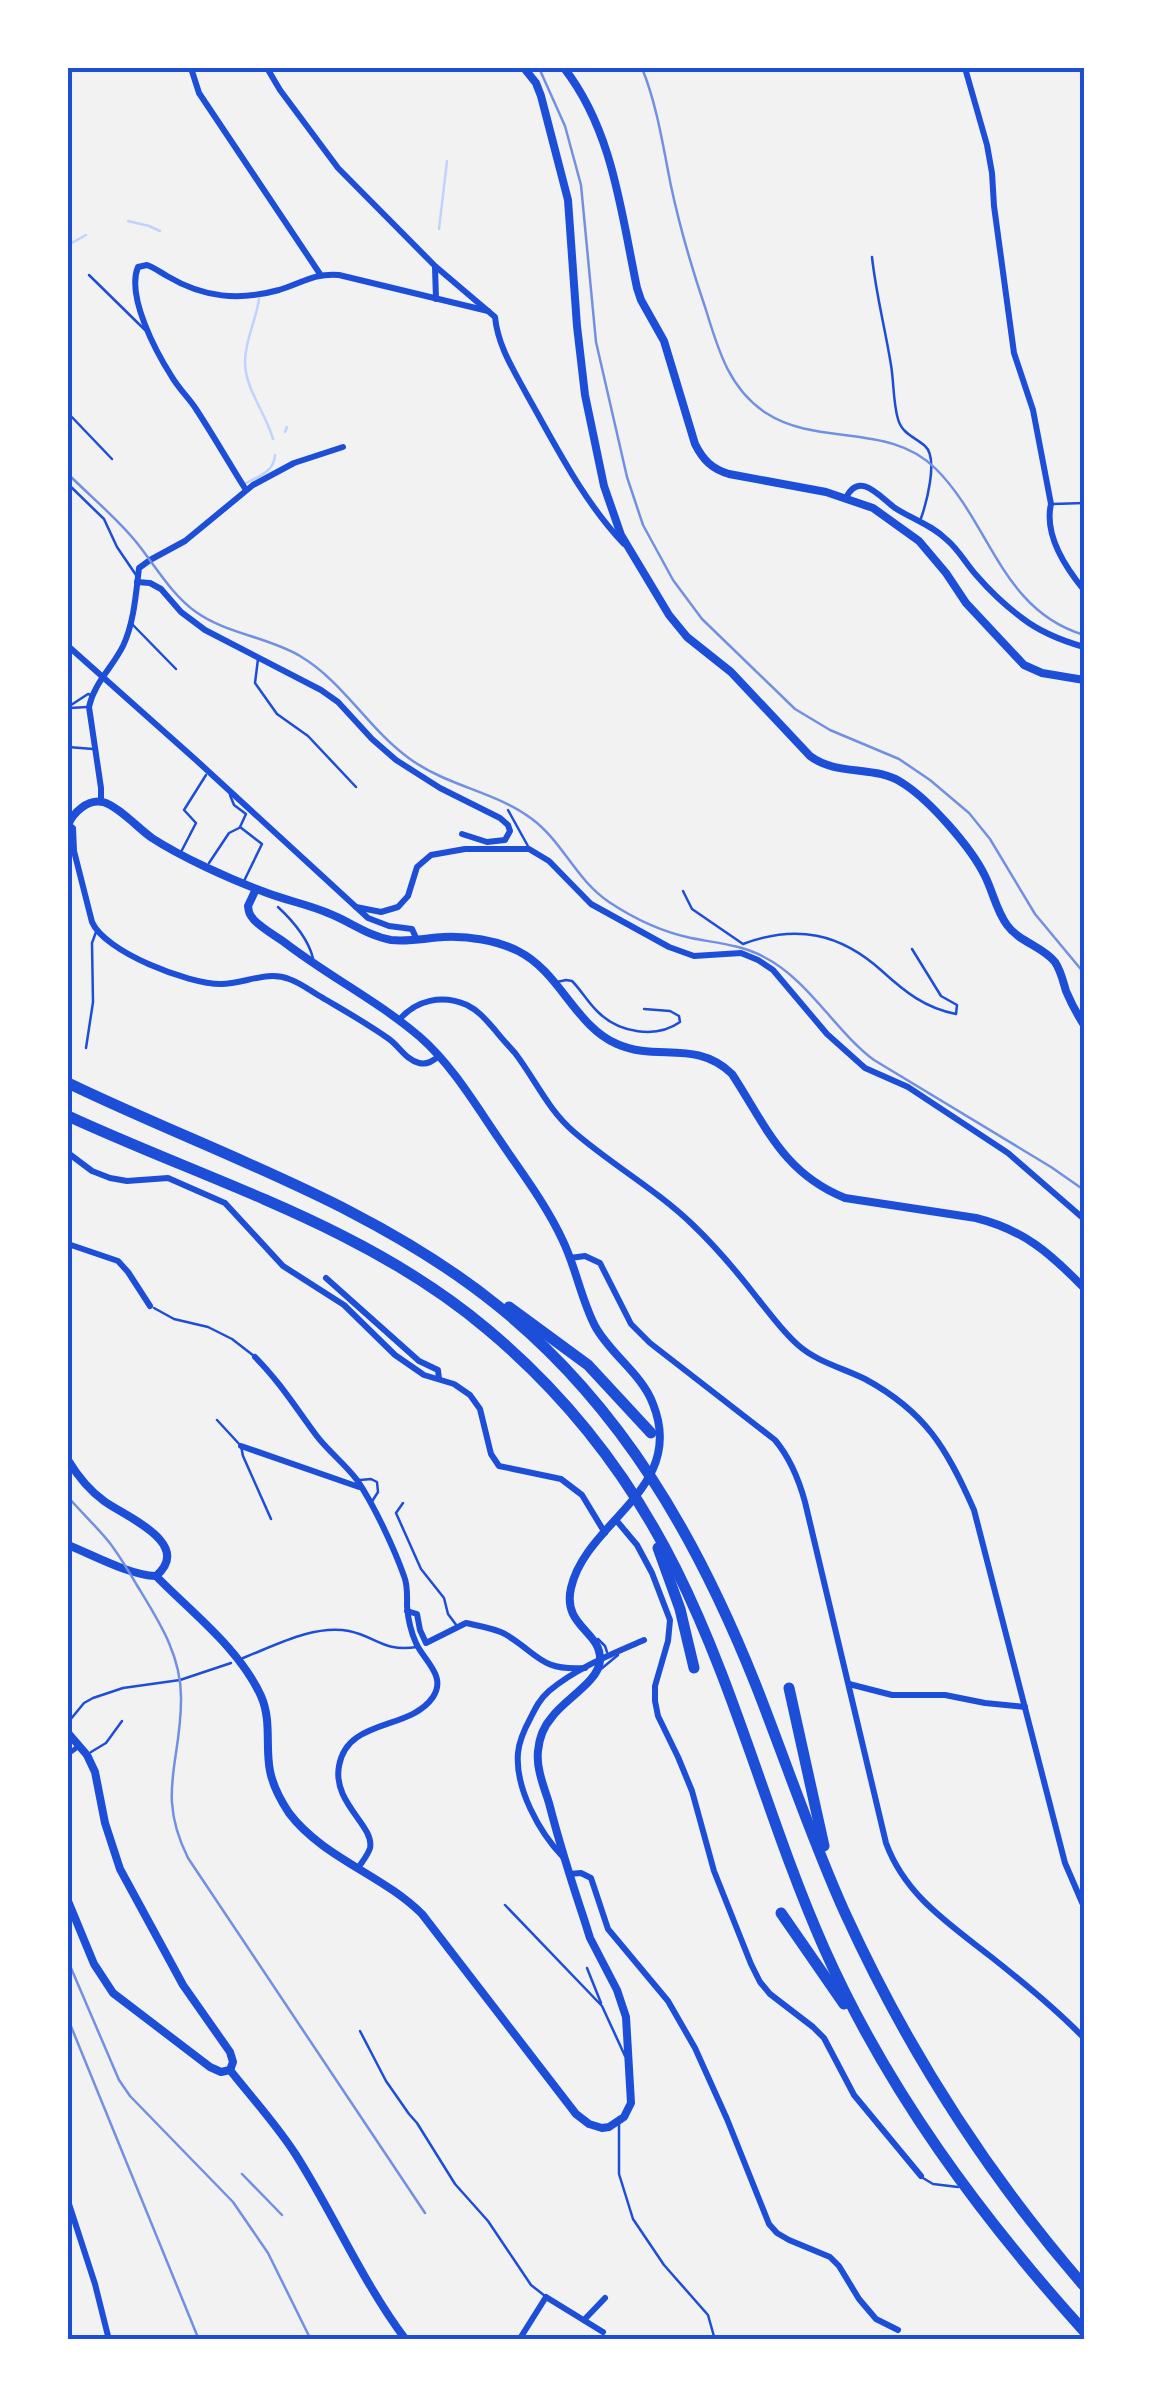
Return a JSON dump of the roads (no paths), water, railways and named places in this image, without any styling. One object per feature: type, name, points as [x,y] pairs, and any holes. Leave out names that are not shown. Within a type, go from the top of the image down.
[{"type":"highway","points":[[68,1083],[285,1180],[394,1235],[530,1320],[572,1352],[650,1433]]},
{"type":"highway","points":[[68,1116],[291,1210],[359,1243],[404,1269],[484,1326],[560,1399],[628,1487],[680,1610],[694,1668]]},
{"type":"highway","points":[[470,1284],[528,1331],[572,1374],[658,1486],[694,1547],[728,1620],[831,1879],[914,2050],[971,2141],[1084,2286]]},
{"type":"highway","points":[[639,1509],[675,1567],[708,1641],[795,1879],[824,1949],[880,2058]]},
{"type":"highway","points":[[789,1688],[831,1879]]},
{"type":"highway","points":[[781,1913],[932,2142],[1026,2264],[1084,2330]]},
{"type":"street","points":[[191,68],[199,94],[320,274]]},
{"type":"street","points":[[267,68],[338,168],[435,266],[495,317],[507,360],[566,466],[687,637],[731,672],[810,756],[828,766],[890,775],[910,788],[974,856],[1004,922],[1017,937],[1056,964],[1084,1024]]},
{"type":"street","points":[[524,68],[542,96],[568,200],[585,395],[604,486],[627,548]]},
{"type":"street","points":[[564,68],[598,124],[618,193],[637,288],[664,341],[704,459],[729,474],[846,498],[873,508],[919,541],[966,603],[1024,665],[1084,680]]},
{"type":"street","points":[[966,68],[987,145],[1014,353],[1032,410],[1051,504],[1050,525],[1070,572],[1084,590]]},
{"type":"street","points":[[246,490],[194,406],[173,380],[152,337],[134,285],[138,267],[147,264],[199,291],[234,298],[260,295],[320,274],[488,311]]},
{"type":"street","points":[[435,266],[436,299]]},
{"type":"street","points":[[100,802],[89,707],[102,676],[124,644],[140,568],[186,541],[246,490],[294,463],[343,447]]},
{"type":"street","points":[[846,498],[850,489],[864,486],[920,521],[949,541],[978,577],[1022,618],[1034,627],[1084,647]]},
{"type":"street","points":[[138,582],[156,586],[196,624],[328,694],[396,760],[504,821],[510,836]]},
{"type":"street","points":[[68,646],[356,907],[377,923],[412,929],[417,940]]},
{"type":"street","points":[[440,1056],[428,1064],[410,1060],[387,1038],[290,979],[263,976],[218,984],[195,980],[150,964],[111,942],[96,931],[92,922],[74,852],[73,828],[68,825],[77,811],[93,802],[107,803],[152,838],[181,854],[256,889],[324,911],[379,937],[469,937],[520,952],[556,982],[606,1039],[634,1051],[694,1053],[721,1063],[786,1157],[799,1172],[828,1191],[845,1198],[998,1224],[1018,1232],[1052,1256],[1084,1288]]},
{"type":"street","points":[[462,834],[487,842],[510,836]]},
{"type":"street","points":[[510,836],[549,860],[598,908],[669,948],[690,956],[741,953],[758,960],[772,970],[827,1034],[865,1068],[908,1088],[1008,1153],[1084,1219]]},
{"type":"street","points":[[356,907],[382,912],[398,907],[408,896],[420,862],[431,855],[465,849],[529,849]]},
{"type":"street","points":[[68,1545],[156,1576],[216,1635],[250,1676],[262,1699],[270,1772],[291,1815],[320,1843],[407,1900],[432,1925],[576,2114],[588,2124],[602,2128],[619,2121],[631,2103],[626,2017],[618,1990],[590,1938],[564,1858],[538,1762],[538,1749],[549,1720],[598,1672],[600,1655],[594,1640],[576,1620],[570,1591],[581,1565],[605,1533],[616,1520],[639,1509],[658,1458],[660,1430],[654,1405],[596,1328],[570,1258],[540,1198],[440,1056],[398,1020],[250,916],[248,906],[256,889]]},
{"type":"street","points":[[741,953],[744,944]]},
{"type":"street","points":[[398,1020],[416,1005],[447,999],[467,1005],[484,1017],[558,1117],[692,1224],[796,1344],[812,1356],[892,1395],[916,1414],[938,1440],[974,1510],[1065,1863],[1084,1907]]},
{"type":"street","points":[[68,1153],[110,1178],[168,1178],[225,1203],[283,1266],[344,1305],[395,1355],[424,1374],[454,1384],[470,1395],[480,1410],[491,1454],[499,1466],[562,1479],[582,1495],[605,1533]]},
{"type":"street","points":[[68,1244],[118,1261],[150,1306]]},
{"type":"street","points":[[570,1258],[585,1256],[598,1260],[624,1313],[640,1334],[784,1451],[800,1483],[891,1856],[906,1883],[927,1906],[1054,2008],[1084,2038]]},
{"type":"street","points":[[326,1278],[419,1361],[438,1370],[440,1379]]},
{"type":"street","points":[[255,1357],[359,1484],[407,1583],[407,1612],[417,1647],[436,1674],[438,1686],[426,1705],[362,1733],[348,1745],[339,1763],[343,1798],[370,1841],[358,1868]]},
{"type":"street","points":[[242,1446],[359,1484]]},
{"type":"street","points":[[68,1460],[91,1490],[162,1541],[166,1564],[156,1576]]},
{"type":"street","points":[[616,1520],[637,1546],[670,1620],[655,1686],[658,1716],[692,1791],[714,1871],[751,1964],[770,1994],[824,2038],[854,2095],[920,2176]]},
{"type":"street","points":[[407,1612],[416,1614],[426,1643],[466,1623],[502,1632],[546,1664],[561,1669],[586,1668]]},
{"type":"street","points":[[564,1858],[545,1835],[518,1773],[518,1752],[525,1728],[538,1702],[550,1690],[644,1640]]},
{"type":"street","points":[[849,1684],[892,1695],[945,1695],[1025,1707]]},
{"type":"street","points":[[68,1733],[95,1772],[120,1870],[183,1986],[230,2052],[234,2062],[230,2070]]},
{"type":"street","points":[[68,1754],[79,1746]]},
{"type":"street","points":[[569,1874],[581,1873],[591,1878],[608,1929],[682,2023],[773,2229],[830,2257],[876,2319],[898,2330]]},
{"type":"street","points":[[68,1904],[94,1964],[114,1993],[210,2068],[230,2070]]},
{"type":"street","points":[[230,2070],[296,2155],[406,2340]]},
{"type":"street","points":[[68,2202],[109,2340]]},
{"type":"street","points":[[520,2340],[546,2297],[603,2332]]},
{"type":"street","points":[[584,2320],[605,2298]]},
{"type":"lane","points":[[872,256],[898,422],[931,455],[920,521]]},
{"type":"lane","points":[[89,274],[152,337]]},
{"type":"lane","points":[[68,413],[112,459]]},
{"type":"lane","points":[[68,484],[104,520],[138,582]]},
{"type":"lane","points":[[1051,504],[1084,503]]},
{"type":"lane","points":[[130,623],[176,669]]},
{"type":"lane","points":[[258,658],[255,683],[277,714],[308,736],[356,787]]},
{"type":"lane","points":[[68,708],[92,694]]},
{"type":"lane","points":[[68,708],[89,707]]},
{"type":"lane","points":[[68,748],[94,749]]},
{"type":"lane","points":[[181,854],[196,823],[184,810],[208,771]]},
{"type":"lane","points":[[208,866],[229,832],[240,828],[246,814],[230,796]]},
{"type":"lane","points":[[508,810],[529,849]]},
{"type":"lane","points":[[240,828],[262,844],[243,882]]},
{"type":"lane","points":[[683,891],[692,909],[744,944],[801,932],[826,936],[867,959],[923,1004],[956,1014],[956,1005],[941,996],[912,949]]},
{"type":"lane","points":[[278,907],[311,949],[315,964]]},
{"type":"lane","points":[[86,1048],[93,1002],[92,943],[96,931]]},
{"type":"lane","points":[[556,982],[572,981],[600,1015],[624,1028],[654,1031],[680,1022],[679,1016],[670,1011],[644,1008]]},
{"type":"lane","points":[[150,1306],[174,1318],[208,1327],[255,1357]]},
{"type":"lane","points":[[216,1420],[242,1446],[271,1519]]},
{"type":"lane","points":[[359,1484],[367,1478],[377,1482],[378,1492],[370,1504]]},
{"type":"lane","points":[[403,1503],[396,1513],[421,1569],[444,1598],[448,1614],[458,1626]]},
{"type":"lane","points":[[242,1659],[296,1638],[330,1630],[351,1632],[398,1649],[417,1647]]},
{"type":"lane","points":[[594,1640],[600,1640],[608,1656]]},
{"type":"lane","points":[[598,1672],[622,1650]]},
{"type":"lane","points":[[68,1717],[70,1720],[93,1698],[123,1688],[180,1680],[231,1663]]},
{"type":"lane","points":[[91,1752],[106,1744],[122,1721]]},
{"type":"lane","points":[[505,1904],[602,2006]]},
{"type":"lane","points":[[587,1968],[628,2062]]},
{"type":"lane","points":[[360,2031],[386,2081],[455,2184],[546,2297]]},
{"type":"lane","points":[[619,2121],[619,2174],[632,2219],[664,2266],[708,2315],[715,2340]]},
{"type":"lane","points":[[920,2176],[933,2184],[967,2190]]},
{"type":"waterway","points":[[439,229],[447,161]]},
{"type":"waterway","points":[[128,221],[160,231]]},
{"type":"waterway","points":[[68,245],[86,235]]},
{"type":"waterway","points":[[259,299],[245,362],[252,391],[273,439]]},
{"type":"waterway","points":[[285,432],[287,427]]},
{"type":"waterway","points":[[246,483],[269,469],[275,455]]},
{"type":"railway","points":[[539,68],[565,126],[581,185],[596,342],[627,477],[643,525],[673,580],[702,619],[795,709],[830,730],[899,759],[969,813],[990,839],[1035,914],[1084,973]]},
{"type":"railway","points":[[642,68],[696,279],[721,353],[743,392],[766,413],[786,423],[876,440],[918,454],[955,491],[1015,586],[1056,623],[1084,635]]},
{"type":"railway","points":[[68,474],[121,525],[172,589],[196,612],[288,650],[316,667],[410,759],[532,819],[587,883],[618,908],[648,924],[747,950],[780,967],[874,1060],[1084,1190]]},
{"type":"railway","points":[[68,1497],[117,1553],[174,1655],[181,1700],[172,1779],[173,1815],[188,1858],[425,2213]]},
{"type":"railway","points":[[68,1961],[119,2080],[233,2202],[268,2253],[311,2340]]},
{"type":"railway","points":[[68,2019],[199,2340]]},
{"type":"railway","points":[[242,2174],[282,2215]]}]
